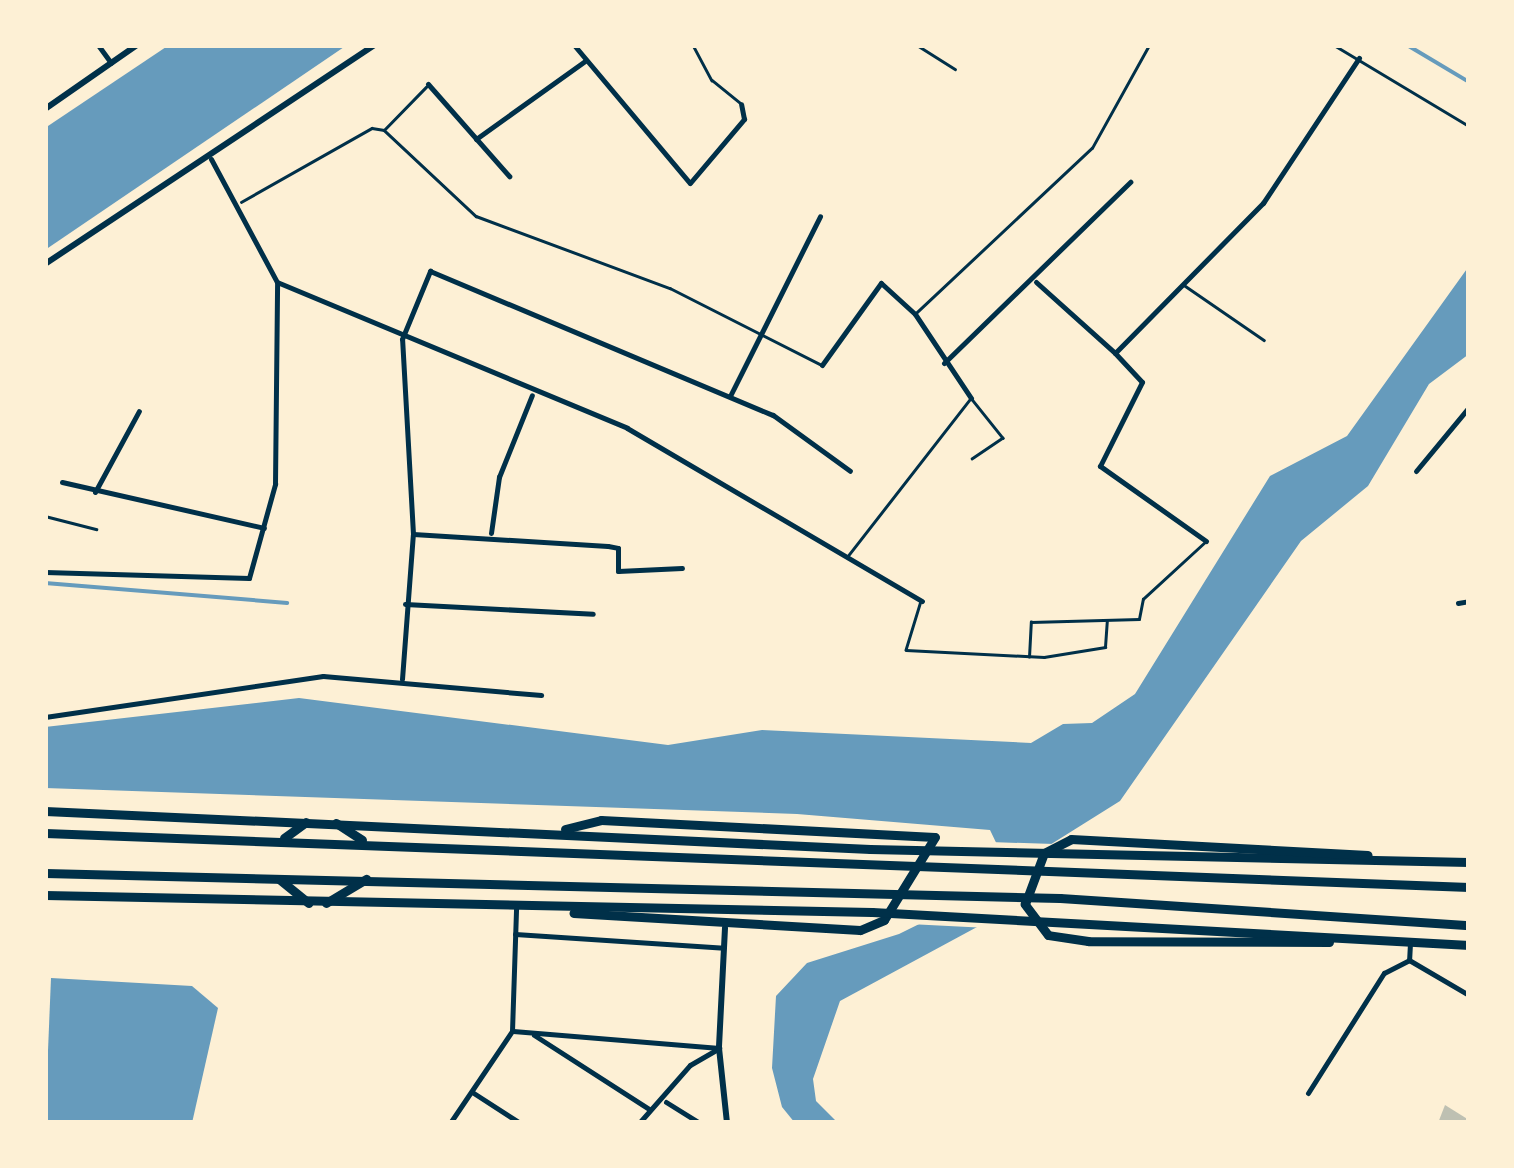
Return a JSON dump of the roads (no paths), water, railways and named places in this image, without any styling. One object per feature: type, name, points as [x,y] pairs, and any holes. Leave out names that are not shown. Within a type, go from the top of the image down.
[{"type":"main road","points":[[45,811],[870,849],[1469,862]]},
{"type":"main road","points":[[546,909],[725,928],[877,926],[935,838],[601,820],[553,832]]},
{"type":"main road","points":[[284,838],[306,822]]},
{"type":"main road","points":[[336,823],[365,842]]},
{"type":"main road","points":[[45,833],[284,838],[869,868],[1469,887]]},
{"type":"main road","points":[[1350,940],[1088,941],[1048,935],[1026,904],[1035,866],[1071,838],[1396,860]]},
{"type":"main road","points":[[45,873],[1060,898],[1469,926]]},
{"type":"main road","points":[[280,879],[309,903]]},
{"type":"main road","points":[[326,902],[367,879]]},
{"type":"main road","points":[[45,895],[546,909],[872,912],[1469,945]]},
{"type":"street","points":[[98,45],[111,63]]},
{"type":"street","points":[[45,109],[136,45]]},
{"type":"street","points":[[45,264],[211,159],[374,45]]},
{"type":"street","points":[[574,45],[690,184],[744,119],[741,104]]},
{"type":"street","points":[[1116,353],[1298,158],[1359,58]]},
{"type":"street","points":[[476,139],[585,60]]},
{"type":"street","points":[[428,84],[509,176]]},
{"type":"street","points":[[45,572],[249,578],[265,529],[275,442],[277,282],[241,202],[211,159]]},
{"type":"street","points":[[944,363],[1036,282],[1130,182]]},
{"type":"street","points":[[730,396],[754,333],[820,216]]},
{"type":"street","points":[[402,680],[412,534],[402,339],[430,271],[730,396],[808,433],[850,471]]},
{"type":"street","points":[[277,282],[532,395],[626,428],[715,473],[846,558],[922,601]]},
{"type":"street","points":[[1036,282],[1116,353],[1142,382],[1100,466],[1206,540]]},
{"type":"street","points":[[822,364],[881,283],[915,314],[944,363],[971,398]]},
{"type":"street","points":[[492,533],[499,477],[532,395]]},
{"type":"street","points":[[1416,470],[1469,407]]},
{"type":"street","points":[[95,492],[138,411]]},
{"type":"street","points":[[62,482],[265,529]]},
{"type":"street","points":[[412,534],[492,533],[618,548],[618,570],[682,568]]},
{"type":"street","points":[[1458,603],[1469,601]]},
{"type":"street","points":[[405,604],[593,614]]},
{"type":"street","points":[[45,717],[261,681],[402,680],[541,695]]},
{"type":"street","points":[[450,1123],[512,1031],[516,908]]},
{"type":"street","points":[[725,928],[720,1048],[727,1123]]},
{"type":"street","points":[[515,934],[724,948]]},
{"type":"street","points":[[1409,960],[1410,942]]},
{"type":"street","points":[[1409,960],[1469,995]]},
{"type":"street","points":[[1308,1092],[1384,973],[1409,960]]},
{"type":"street","points":[[512,1031],[720,1048]]},
{"type":"street","points":[[531,1032],[649,1109]]},
{"type":"street","points":[[639,1123],[649,1109],[666,1102],[690,1066],[720,1048]]},
{"type":"street","points":[[472,1092],[520,1123]]},
{"type":"street","points":[[666,1102],[699,1123]]},
{"type":"street","points":[[500,1123],[506,1114]]},
{"type":"lane","points":[[693,45],[712,80],[741,104]]},
{"type":"lane","points":[[916,45],[954,70]]},
{"type":"lane","points":[[915,314],[1092,148],[1149,45]]},
{"type":"lane","points":[[1334,45],[1469,126]]},
{"type":"lane","points":[[384,130],[428,84]]},
{"type":"lane","points":[[241,202],[372,128],[384,130],[476,216],[670,288],[822,364]]},
{"type":"lane","points":[[1183,284],[1264,340]]},
{"type":"lane","points":[[846,558],[971,398],[1003,438],[972,459]]},
{"type":"lane","points":[[45,516],[96,529]]},
{"type":"lane","points":[[1029,657],[1031,622],[1139,620],[1143,598],[1206,540]]},
{"type":"lane","points":[[922,601],[906,650],[1029,657],[1105,647],[1107,621]]},
{"type":"water","points":[[169,45],[347,45],[45,250],[45,128]]},
{"type":"water","points":[[1469,266],[1469,354],[1429,384],[1368,486],[1301,541],[1120,801],[1037,853],[990,920],[840,1001],[813,1079],[816,1101],[838,1123],[795,1123],[782,1107],[772,1068],[776,996],[807,963],[899,934],[984,892],[1002,855],[990,830],[797,814],[45,788],[45,727],[299,698],[668,745],[762,730],[1031,743],[1063,724],[1092,723],[1135,694],[1270,476],[1347,436]]},
{"type":"water","points":[[51,978],[192,986],[218,1008],[192,1123],[45,1123]]},
{"type":"waterway","points":[[1407,45],[1469,82]]},
{"type":"waterway","points":[[45,583],[287,603]]}]
